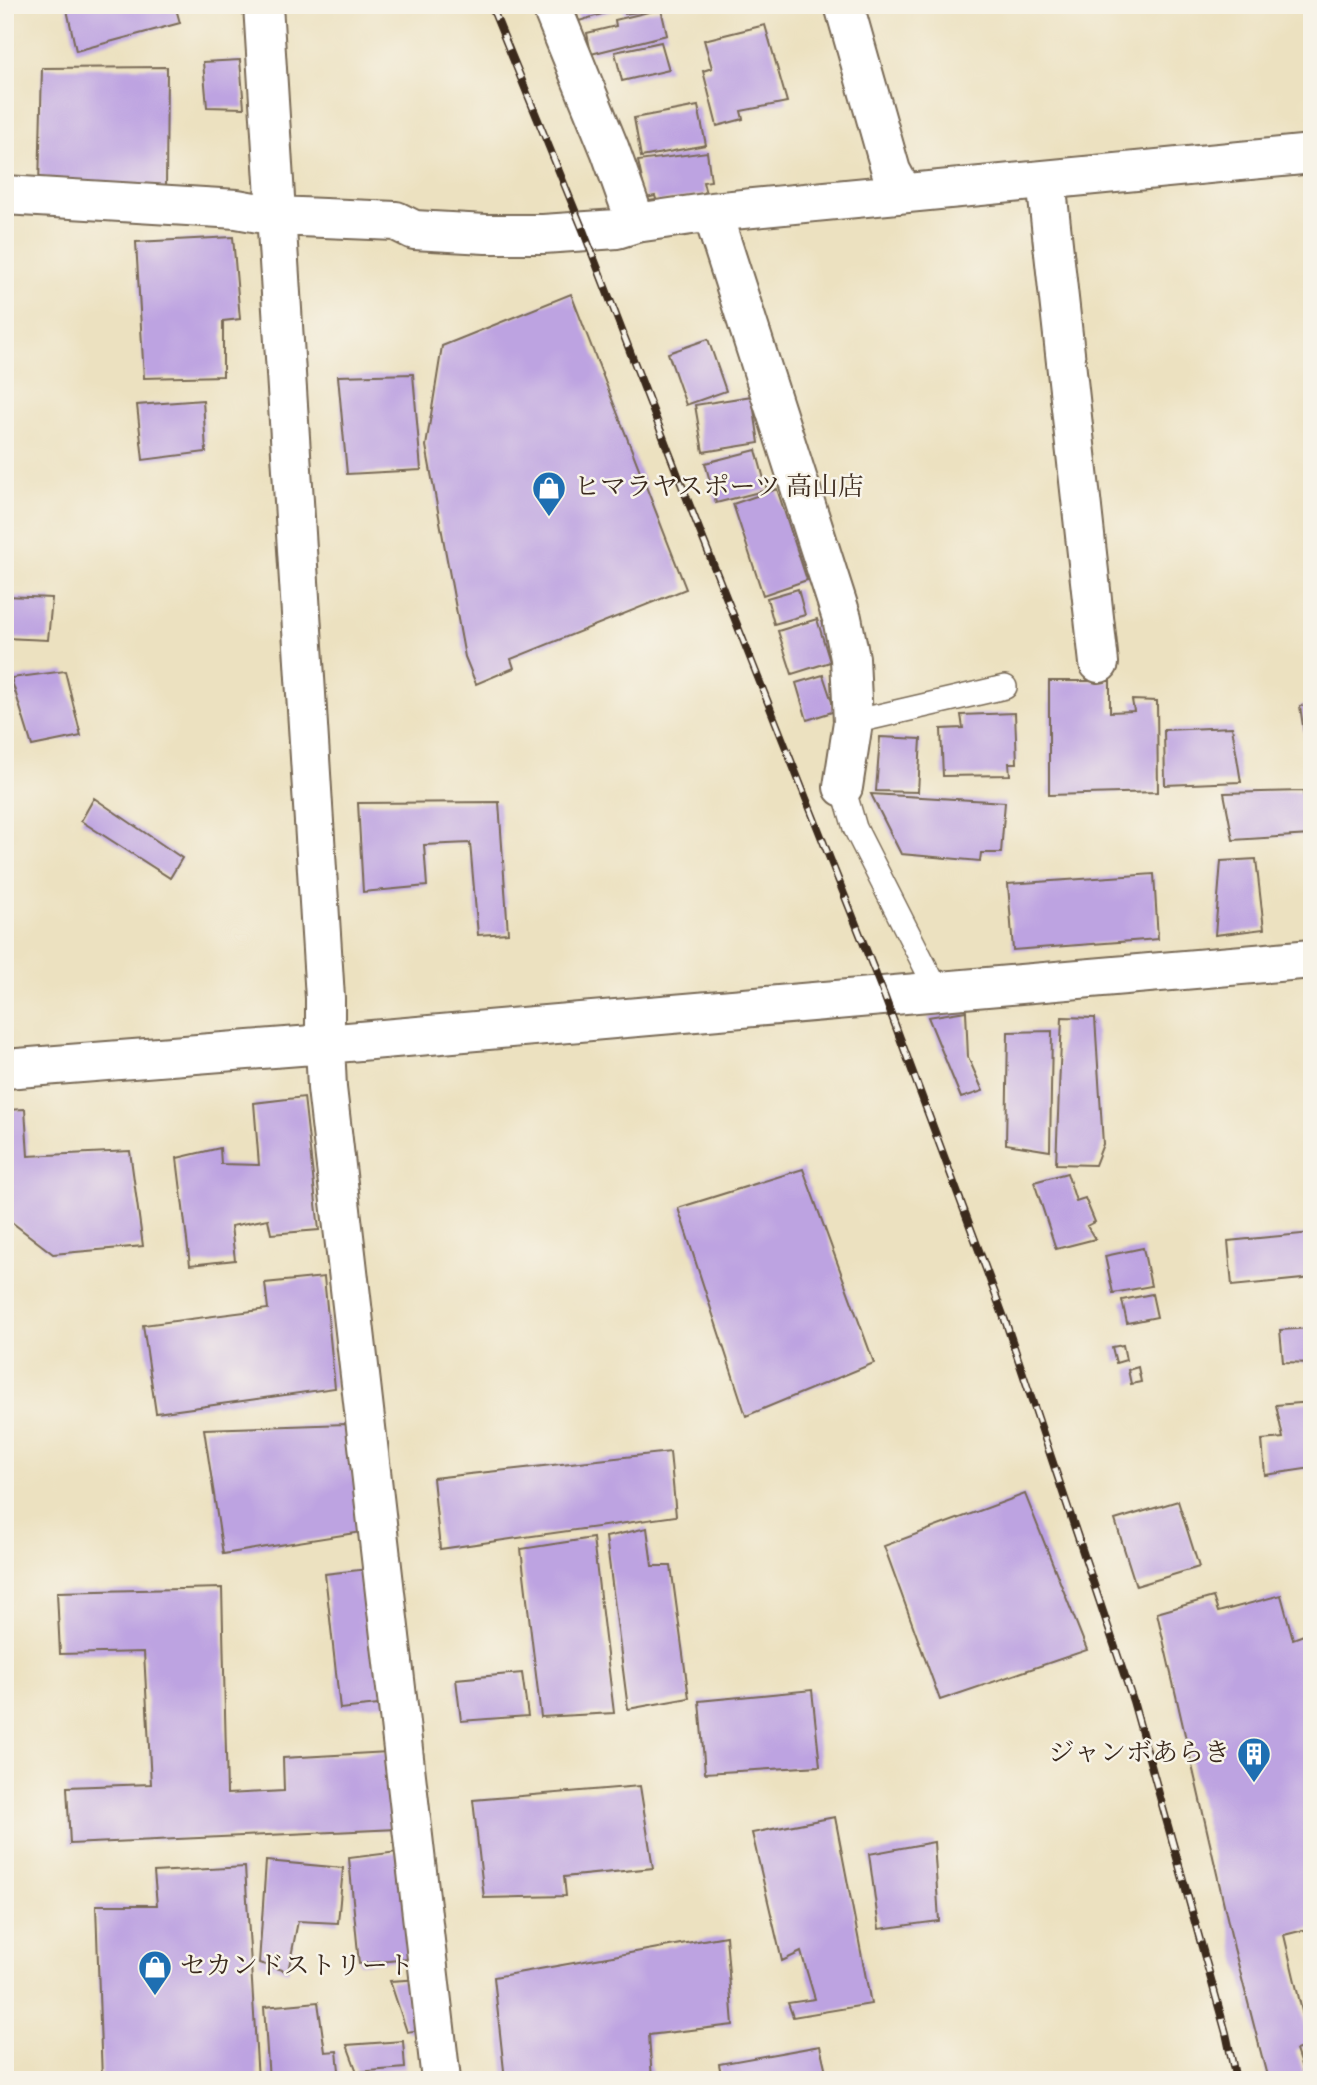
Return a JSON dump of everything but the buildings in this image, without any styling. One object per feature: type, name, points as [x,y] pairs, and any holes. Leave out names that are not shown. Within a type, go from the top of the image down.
[{"type":"street","points":[[263,5],[325,998],[327,1088],[441,2080]]},
{"type":"street","points":[[551,5],[610,150],[636,223]]},
{"type":"street","points":[[844,5],[891,171],[903,194]]},
{"type":"street","points":[[5,195],[237,209],[276,216],[396,221],[414,230],[542,234],[617,229],[636,223],[712,212],[1312,154]]},
{"type":"street","points":[[1046,180],[1099,663]]},
{"type":"street","points":[[712,212],[842,618],[850,658],[853,722],[843,786]]},
{"type":"street","points":[[5,1069],[1312,959]]},
{"type":"lane","points":[[853,722],[1005,687]]},
{"type":"lane","points":[[843,786],[855,828],[938,992]]},
{"type":"railway","points":[[491,5],[583,230],[884,995],[1006,1323],[1133,1701],[1226,2033],[1236,2080]]},
{"type":"place","name":"ヒマラヤスポーツ 高山店","points":[[549,518]]},
{"type":"place","name":"ジャンボあらき","points":[[1254,1784]]},
{"type":"place","name":"セカンドストリート","points":[[155,1997]]}]
